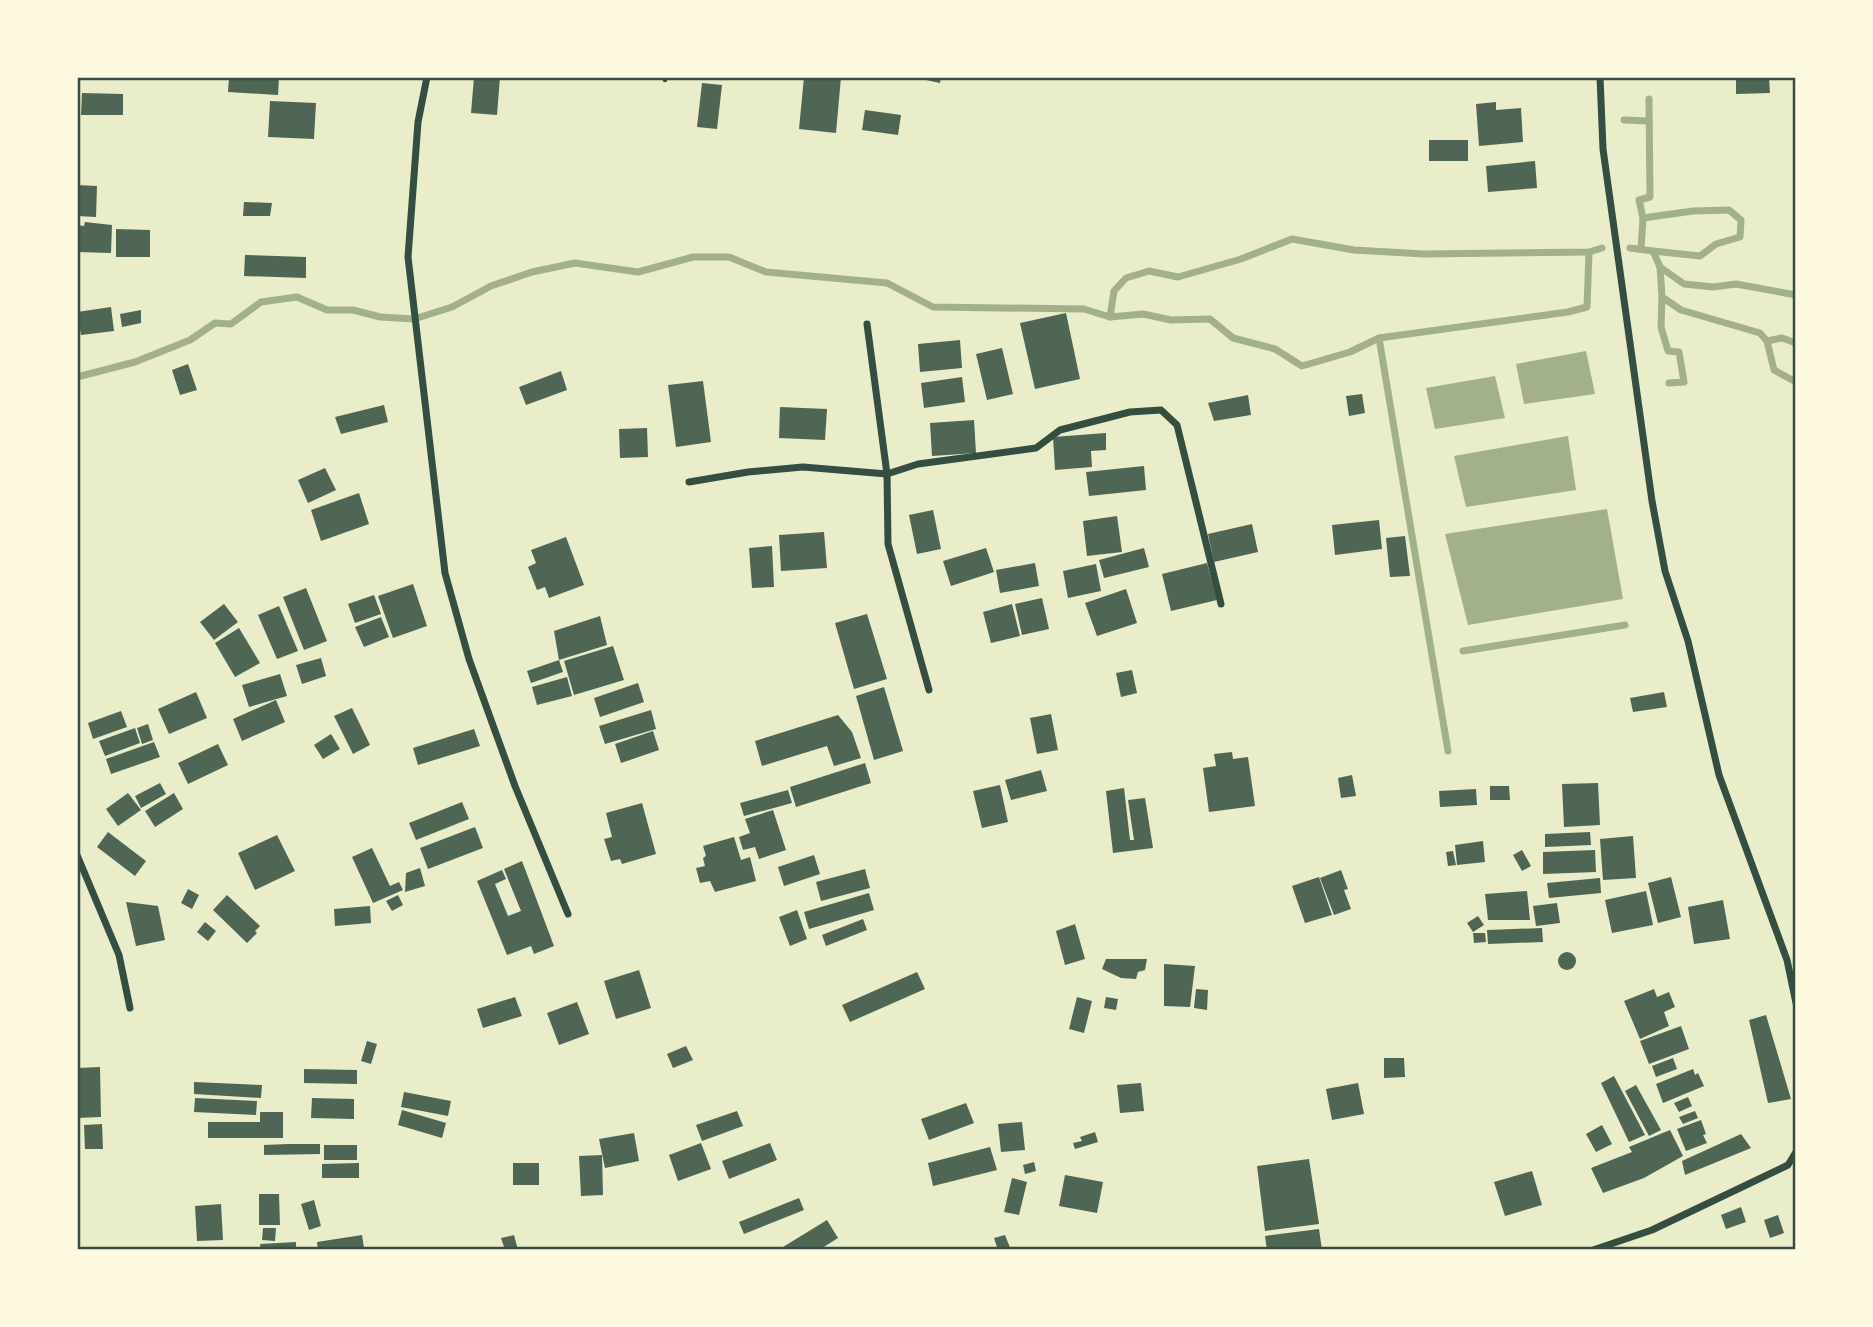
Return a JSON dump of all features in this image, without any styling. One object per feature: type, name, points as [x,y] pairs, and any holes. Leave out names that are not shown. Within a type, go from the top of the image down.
[{"type":"street","points":[[427,77],[418,122],[408,257],[436,478],[445,573],[473,671],[515,786],[568,914]]},
{"type":"street","points":[[1600,77],[1605,163],[1652,501],[1665,571],[1688,641],[1719,775],[1787,960],[1796,1003]]},
{"type":"street","points":[[867,324],[887,474],[888,544],[929,690]]},
{"type":"street","points":[[689,482],[748,472],[803,467],[887,474],[918,464],[1036,448],[1060,430],[1130,412],[1161,410],[1177,425],[1222,604]]},
{"type":"street","points":[[77,855],[119,955],[130,1008]]},
{"type":"street","points":[[1593,1250],[1653,1230],[1788,1165],[1796,1153]]},
{"type":"shaded area","points":[[1586,351],[1595,394],[1524,404],[1516,364]]},
{"type":"shaded area","points":[[1495,376],[1505,418],[1435,429],[1426,388]]},
{"type":"shaded area","points":[[1568,436],[1576,490],[1466,507],[1454,456]]},
{"type":"shaded area","points":[[1607,509],[1623,599],[1468,625],[1445,534]]},
{"type":"building","points":[[229,77],[279,77],[278,95],[228,92]]},
{"type":"building","points":[[474,77],[500,77],[497,115],[471,113]]},
{"type":"building","points":[[804,77],[841,77],[836,133],[799,129]]},
{"type":"building","points":[[912,77],[941,77],[940,83]]},
{"type":"building","points":[[1501,77],[1521,77],[1521,79],[1501,80]]},
{"type":"building","points":[[1736,77],[1769,77],[1770,93],[1736,94]]},
{"type":"building","points":[[702,83],[722,85],[717,129],[697,127]]},
{"type":"building","points":[[82,93],[123,94],[123,115],[81,115]]},
{"type":"building","points":[[270,101],[316,103],[314,139],[268,137]]},
{"type":"building","points":[[1496,102],[1496,110],[1521,108],[1523,142],[1479,146],[1476,104]]},
{"type":"building","points":[[865,110],[901,115],[898,135],[862,130]]},
{"type":"building","points":[[1429,140],[1468,140],[1468,161],[1429,161]]},
{"type":"building","points":[[1535,161],[1537,188],[1488,192],[1486,166]]},
{"type":"building","points":[[77,185],[97,186],[96,217],[77,216]]},
{"type":"building","points":[[244,202],[272,203],[270,216],[243,216]]},
{"type":"building","points":[[85,222],[112,225],[111,253],[77,252],[77,225],[84,226]]},
{"type":"building","points":[[116,229],[150,230],[150,257],[116,257]]},
{"type":"building","points":[[245,255],[306,257],[306,278],[244,276]]},
{"type":"building","points":[[111,307],[114,331],[81,335],[77,312]]},
{"type":"building","points":[[141,310],[141,323],[122,327],[120,314]]},
{"type":"building","points":[[1066,313],[1080,379],[1035,389],[1020,323]]},
{"type":"building","points":[[960,340],[962,368],[920,372],[918,344]]},
{"type":"building","points":[[1002,348],[1013,394],[987,400],[976,354]]},
{"type":"building","points":[[188,364],[197,390],[180,395],[172,370]]},
{"type":"building","points":[[561,371],[567,390],[526,405],[519,387]]},
{"type":"building","points":[[962,377],[965,402],[924,408],[921,383]]},
{"type":"building","points":[[703,381],[711,442],[676,447],[668,385]]},
{"type":"building","points":[[1362,394],[1365,413],[1349,416],[1346,396]]},
{"type":"building","points":[[1248,395],[1251,415],[1214,421],[1208,403]]},
{"type":"building","points":[[384,405],[388,422],[341,434],[335,417]]},
{"type":"building","points":[[780,407],[827,409],[825,440],[779,438]]},
{"type":"building","points":[[974,420],[976,453],[932,456],[930,423]]},
{"type":"building","points":[[647,428],[648,457],[620,458],[619,429]]},
{"type":"building","points":[[1106,433],[1106,450],[1091,451],[1092,467],[1055,470],[1053,437]]},
{"type":"building","points":[[1144,466],[1146,490],[1089,496],[1086,472]]},
{"type":"building","points":[[325,468],[336,490],[308,503],[298,480]]},
{"type":"building","points":[[359,493],[369,524],[321,541],[311,510]]},
{"type":"building","points":[[933,510],[941,549],[917,554],[909,515]]},
{"type":"building","points":[[1117,516],[1122,552],[1087,556],[1083,521]]},
{"type":"building","points":[[1379,520],[1382,549],[1335,555],[1332,525]]},
{"type":"building","points":[[1252,524],[1258,552],[1214,562],[1208,534]]},
{"type":"building","points":[[824,532],[827,568],[781,571],[779,535]]},
{"type":"building","points":[[1405,536],[1410,576],[1390,577],[1386,538]]},
{"type":"building","points":[[566,537],[584,585],[549,598],[545,587],[537,590],[528,567],[536,563],[531,550]]},
{"type":"building","points":[[772,546],[774,587],[752,588],[749,548]]},
{"type":"building","points":[[986,548],[994,572],[951,586],[943,561]]},
{"type":"building","points":[[1144,548],[1149,567],[1104,578],[1099,560]]},
{"type":"building","points":[[1035,563],[1039,586],[1000,593],[996,570]]},
{"type":"building","points":[[1207,563],[1217,600],[1171,611],[1162,574]]},
{"type":"building","points":[[1096,564],[1101,591],[1068,598],[1063,571]]},
{"type":"building","points":[[413,584],[427,626],[393,638],[378,596]]},
{"type":"building","points":[[306,588],[327,641],[304,650],[283,597]]},
{"type":"building","points":[[1126,589],[1137,623],[1097,636],[1085,603]]},
{"type":"building","points":[[374,595],[381,614],[355,623],[348,604]]},
{"type":"building","points":[[1042,598],[1049,629],[1022,635],[1015,604]]},
{"type":"building","points":[[224,604],[238,622],[214,640],[200,622]]},
{"type":"building","points":[[1012,604],[1020,636],[991,643],[983,612]]},
{"type":"building","points":[[279,606],[298,651],[277,659],[258,615]]},
{"type":"building","points":[[867,614],[887,679],[854,689],[835,623]]},
{"type":"building","points":[[600,616],[607,645],[559,660],[554,631]]},
{"type":"building","points":[[381,617],[389,637],[364,647],[355,627]]},
{"type":"building","points":[[239,628],[260,663],[235,677],[215,643]]},
{"type":"building","points":[[613,646],[624,680],[574,695],[564,661]]},
{"type":"building","points":[[321,658],[326,676],[302,684],[296,665]]},
{"type":"building","points":[[559,660],[563,672],[531,683],[527,671]]},
{"type":"building","points":[[1132,670],[1137,693],[1121,697],[1116,673]]},
{"type":"building","points":[[280,674],[287,696],[249,707],[242,685]]},
{"type":"building","points":[[567,677],[572,696],[537,705],[532,687]]},
{"type":"building","points":[[638,683],[644,702],[600,717],[594,698]]},
{"type":"building","points":[[884,687],[903,751],[874,760],[856,696]]},
{"type":"building","points":[[196,692],[207,718],[169,734],[158,709]]},
{"type":"building","points":[[1664,692],[1667,707],[1633,712],[1630,698]]},
{"type":"building","points":[[276,700],[285,722],[242,741],[233,719]]},
{"type":"building","points":[[352,708],[370,745],[353,754],[334,716]]},
{"type":"building","points":[[651,710],[656,729],[605,744],[599,726]]},
{"type":"building","points":[[121,711],[127,727],[93,739],[88,723]]},
{"type":"building","points":[[1051,714],[1058,750],[1037,754],[1030,718]]},
{"type":"building","points":[[838,715],[852,732],[861,758],[834,766],[827,746],[762,766],[755,741]]},
{"type":"building","points":[[148,724],[153,740],[142,744],[137,728]]},
{"type":"building","points":[[135,728],[140,743],[105,756],[99,741]]},
{"type":"building","points":[[474,729],[480,746],[418,765],[413,748]]},
{"type":"building","points":[[653,731],[659,750],[621,763],[615,744]]},
{"type":"building","points":[[331,734],[340,749],[323,759],[314,745]]},
{"type":"building","points":[[154,742],[160,757],[111,774],[106,759]]},
{"type":"building","points":[[218,744],[228,765],[188,784],[178,763]]},
{"type":"building","points":[[1232,752],[1233,759],[1248,757],[1255,806],[1209,812],[1203,768],[1216,766],[1214,754]]},
{"type":"building","points":[[865,763],[871,783],[796,807],[790,787]]},
{"type":"building","points":[[1041,770],[1047,791],[1011,800],[1005,780]]},
{"type":"building","points":[[1352,775],[1356,796],[1341,798],[1338,778]]},
{"type":"building","points":[[160,783],[166,794],[141,808],[135,796]]},
{"type":"building","points":[[1598,783],[1600,825],[1564,827],[1562,784]]},
{"type":"building","points":[[1000,785],[1008,822],[982,828],[973,791]]},
{"type":"building","points":[[1490,786],[1509,786],[1510,800],[1490,800]]},
{"type":"building","points":[[1124,788],[1130,840],[1134,840],[1128,800],[1145,798],[1153,848],[1113,853],[1106,791]]},
{"type":"building","points":[[1476,789],[1477,805],[1440,807],[1439,791]]},
{"type":"building","points":[[788,790],[792,803],[744,816],[740,803]]},
{"type":"building","points":[[128,793],[141,810],[118,826],[106,809]]},
{"type":"building","points":[[174,793],[183,809],[155,827],[145,811]]},
{"type":"building","points":[[462,802],[469,819],[416,840],[409,823]]},
{"type":"building","points":[[642,803],[656,854],[622,864],[620,859],[611,861],[604,839],[612,837],[606,813]]},
{"type":"building","points":[[773,810],[786,850],[759,859],[755,847],[743,850],[739,837],[750,833],[745,819]]},
{"type":"building","points":[[475,827],[483,848],[428,869],[420,848]]},
{"type":"building","points":[[108,832],[146,861],[135,876],[97,847]]},
{"type":"building","points":[[1590,832],[1591,845],[1545,847],[1545,834]]},
{"type":"building","points":[[277,835],[295,871],[255,890],[238,853]]},
{"type":"building","points":[[1633,836],[1636,878],[1603,880],[1600,839]]},
{"type":"building","points":[[734,837],[741,860],[750,857],[756,881],[715,892],[710,881],[700,883],[696,868],[705,866],[703,846]]},
{"type":"building","points":[[1483,841],[1485,862],[1457,865],[1455,845]]},
{"type":"building","points":[[372,848],[390,886],[399,882],[403,890],[373,903],[352,857]]},
{"type":"building","points":[[1522,850],[1531,866],[1522,871],[1513,855]]},
{"type":"building","points":[[1595,850],[1596,872],[1543,874],[1543,852]]},
{"type":"building","points":[[1453,851],[1456,865],[1448,866],[1446,852]]},
{"type":"building","points":[[814,855],[820,874],[784,886],[778,867]]},
{"type":"building","points":[[522,861],[554,946],[534,954],[531,946],[507,955],[477,881],[502,870],[506,879],[495,884],[508,916],[521,911],[504,869]]},
{"type":"building","points":[[420,868],[425,886],[405,892],[406,873]]},
{"type":"building","points":[[865,869],[870,888],[821,901],[816,882]]},
{"type":"building","points":[[1341,870],[1351,909],[1334,915],[1320,878]]},
{"type":"building","points":[[1319,877],[1332,915],[1305,923],[1292,886]]},
{"type":"building","points":[[1671,877],[1681,917],[1658,923],[1648,883]]},
{"type":"building","points":[[1600,878],[1601,893],[1549,898],[1547,883]]},
{"type":"building","points":[[188,889],[199,895],[192,909],[181,903]]},
{"type":"building","points":[[1527,891],[1530,920],[1488,920],[1485,894]]},
{"type":"building","points":[[1646,891],[1653,925],[1612,933],[1605,900]]},
{"type":"building","points":[[869,893],[874,910],[809,929],[804,912]]},
{"type":"building","points":[[227,895],[260,926],[247,943],[213,910]]},
{"type":"building","points":[[398,895],[403,905],[392,911],[386,901]]},
{"type":"building","points":[[1723,900],[1730,939],[1694,944],[1688,907]]},
{"type":"building","points":[[126,902],[158,906],[165,940],[136,946]]},
{"type":"building","points":[[1557,903],[1560,923],[1536,926],[1533,906]]},
{"type":"building","points":[[370,906],[371,923],[335,926],[334,909]]},
{"type":"building","points":[[797,910],[807,939],[790,946],[779,917]]},
{"type":"building","points":[[1478,916],[1484,925],[1473,932],[1467,923]]},
{"type":"building","points":[[863,919],[867,930],[826,946],[822,935]]},
{"type":"building","points":[[205,922],[216,931],[208,941],[197,932]]},
{"type":"building","points":[[1075,924],[1085,959],[1065,965],[1056,931]]},
{"type":"building","points":[[1542,928],[1543,942],[1488,944],[1487,930]]},
{"type":"building","points":[[1473,933],[1485,933],[1486,942],[1474,943]]},
{"type":"building","points":[[1563,952],[1571,952],[1576,961],[1574,968],[1563,970],[1558,965],[1558,957]]},
{"type":"building","points":[[1106,959],[1147,959],[1145,970],[1138,972],[1136,979],[1121,978],[1102,969]]},
{"type":"building","points":[[1164,964],[1195,966],[1190,1007],[1164,1006]]},
{"type":"building","points":[[639,970],[651,1008],[616,1019],[604,981]]},
{"type":"building","points":[[917,972],[925,989],[850,1022],[842,1005]]},
{"type":"building","points":[[1196,989],[1208,990],[1207,1010],[1194,1008]]},
{"type":"building","points":[[1654,989],[1657,997],[1669,992],[1675,1007],[1664,1012],[1669,1026],[1640,1039],[1624,1001]]},
{"type":"building","points":[[515,997],[522,1016],[483,1028],[477,1009]]},
{"type":"building","points":[[1077,997],[1092,1001],[1084,1033],[1069,1029]]},
{"type":"building","points":[[1106,997],[1118,999],[1116,1010],[1104,1008]]},
{"type":"building","points":[[577,1002],[589,1034],[559,1045],[547,1013]]},
{"type":"building","points":[[1766,1015],[1791,1099],[1768,1103],[1749,1020]]},
{"type":"building","points":[[1681,1026],[1689,1049],[1649,1064],[1640,1041]]},
{"type":"building","points":[[367,1041],[377,1044],[371,1064],[361,1061]]},
{"type":"building","points":[[686,1046],[693,1060],[673,1068],[667,1054]]},
{"type":"building","points":[[1384,1058],[1404,1058],[1405,1077],[1384,1078]]},
{"type":"building","points":[[1673,1058],[1677,1069],[1656,1077],[1652,1066]]},
{"type":"building","points":[[100,1067],[101,1117],[77,1118],[77,1068]]},
{"type":"building","points":[[304,1069],[357,1070],[357,1084],[304,1083]]},
{"type":"building","points":[[1693,1069],[1704,1086],[1663,1103],[1656,1084]]},
{"type":"building","points":[[1614,1076],[1645,1135],[1629,1142],[1601,1083]]},
{"type":"building","points":[[194,1082],[262,1085],[261,1098],[194,1094]]},
{"type":"building","points":[[1141,1083],[1144,1111],[1120,1113],[1117,1085]]},
{"type":"building","points":[[1358,1083],[1364,1114],[1332,1120],[1326,1089]]},
{"type":"building","points":[[1636,1085],[1661,1130],[1649,1136],[1625,1091]]},
{"type":"building","points":[[404,1092],[451,1101],[448,1116],[401,1107]]},
{"type":"building","points":[[1688,1097],[1692,1106],[1679,1112],[1674,1103]]},
{"type":"building","points":[[195,1098],[257,1101],[256,1115],[194,1112]]},
{"type":"building","points":[[312,1098],[354,1099],[354,1119],[311,1118]]},
{"type":"building","points":[[966,1103],[974,1123],[929,1140],[921,1119]]},
{"type":"building","points":[[402,1110],[446,1123],[442,1138],[398,1125]]},
{"type":"building","points":[[737,1111],[743,1126],[702,1141],[696,1125]]},
{"type":"building","points":[[1695,1111],[1698,1118],[1683,1124],[1679,1117]]},
{"type":"building","points":[[260,1112],[283,1112],[283,1138],[208,1138],[208,1122],[260,1122]]},
{"type":"building","points":[[1701,1120],[1707,1143],[1686,1151],[1677,1129]]},
{"type":"building","points":[[1022,1122],[1025,1150],[1001,1152],[998,1124]]},
{"type":"building","points":[[102,1124],[103,1149],[85,1149],[84,1125]]},
{"type":"building","points":[[1602,1125],[1612,1144],[1596,1152],[1586,1134]]},
{"type":"building","points":[[1670,1130],[1683,1156],[1644,1178],[1603,1193],[1591,1168],[1632,1152],[1629,1147]]},
{"type":"building","points":[[1095,1132],[1098,1142],[1075,1149],[1073,1143],[1082,1141],[1080,1137]]},
{"type":"building","points":[[634,1133],[639,1161],[605,1168],[599,1139]]},
{"type":"building","points":[[1741,1134],[1751,1148],[1685,1175],[1682,1161]]},
{"type":"building","points":[[701,1143],[711,1169],[678,1181],[669,1155]]},
{"type":"building","points":[[770,1143],[777,1160],[729,1179],[722,1161]]},
{"type":"building","points":[[320,1144],[320,1154],[264,1155],[264,1145]]},
{"type":"building","points":[[324,1145],[357,1145],[357,1160],[324,1160]]},
{"type":"building","points":[[990,1147],[997,1170],[933,1186],[928,1163]]},
{"type":"building","points":[[602,1155],[603,1195],[581,1196],[579,1156]]},
{"type":"building","points":[[1309,1159],[1319,1224],[1265,1231],[1257,1166]]},
{"type":"building","points":[[1034,1162],[1036,1171],[1025,1174],[1023,1165]]},
{"type":"building","points":[[359,1163],[359,1178],[322,1178],[322,1164]]},
{"type":"building","points":[[513,1163],[539,1163],[539,1185],[513,1185]]},
{"type":"building","points":[[1532,1171],[1542,1205],[1505,1216],[1494,1182]]},
{"type":"building","points":[[1065,1175],[1103,1182],[1097,1213],[1059,1206]]},
{"type":"building","points":[[1012,1178],[1027,1182],[1019,1215],[1004,1212]]},
{"type":"building","points":[[259,1194],[279,1194],[280,1225],[259,1225]]},
{"type":"building","points":[[799,1198],[804,1210],[744,1234],[739,1222]]},
{"type":"building","points":[[314,1200],[321,1226],[309,1230],[301,1204]]},
{"type":"building","points":[[221,1204],[223,1240],[197,1241],[195,1206]]},
{"type":"building","points":[[1741,1207],[1746,1222],[1726,1229],[1721,1215]]},
{"type":"building","points":[[1778,1215],[1784,1233],[1770,1238],[1764,1220]]},
{"type":"building","points":[[827,1220],[838,1238],[819,1250],[785,1250],[783,1247]]},
{"type":"building","points":[[263,1228],[276,1228],[275,1241],[262,1240]]},
{"type":"building","points":[[1319,1229],[1322,1250],[1267,1250],[1265,1236]]},
{"type":"building","points":[[362,1235],[364,1248],[318,1250],[317,1242]]},
{"type":"building","points":[[514,1235],[518,1250],[505,1250],[501,1238]]},
{"type":"building","points":[[1005,1235],[1011,1250],[998,1250],[994,1238]]},
{"type":"building","points":[[296,1242],[296,1250],[261,1250],[260,1244]]},
{"type":"waterway","points":[[1641,249],[1643,218],[1639,200],[1650,197],[1649,99]]},
{"type":"waterway","points":[[1624,120],[1649,121]]},
{"type":"waterway","points":[[1643,218],[1693,211],[1729,210],[1741,220],[1740,237],[1716,244],[1700,256],[1653,251]]},
{"type":"waterway","points":[[77,377],[135,362],[190,340],[215,323],[231,324],[261,302],[297,297],[327,310],[353,310],[380,317],[414,319],[452,307],[491,286],[532,272],[575,263],[638,272],[693,257],[729,257],[766,272],[887,283],[933,307],[1084,309],[1110,317],[1114,291],[1126,278],[1149,271],[1178,277],[1241,259],[1292,239],[1354,250],[1424,254],[1589,252],[1602,248]]},
{"type":"waterway","points":[[1630,248],[1653,251],[1660,267],[1684,284],[1713,287],[1736,284],[1796,295]]},
{"type":"waterway","points":[[1110,317],[1143,314],[1171,320],[1210,319],[1233,338],[1275,349],[1302,366],[1350,352],[1379,338],[1568,312],[1587,307],[1589,252]]},
{"type":"waterway","points":[[1660,267],[1662,297],[1681,310],[1760,333],[1767,341],[1774,370],[1796,382]]},
{"type":"waterway","points":[[1662,297],[1661,327],[1668,351],[1679,352],[1684,382],[1669,383]]},
{"type":"waterway","points":[[1379,338],[1448,751]]},
{"type":"waterway","points":[[1767,341],[1782,338],[1796,343]]},
{"type":"waterway","points":[[1463,651],[1625,625]]}]
